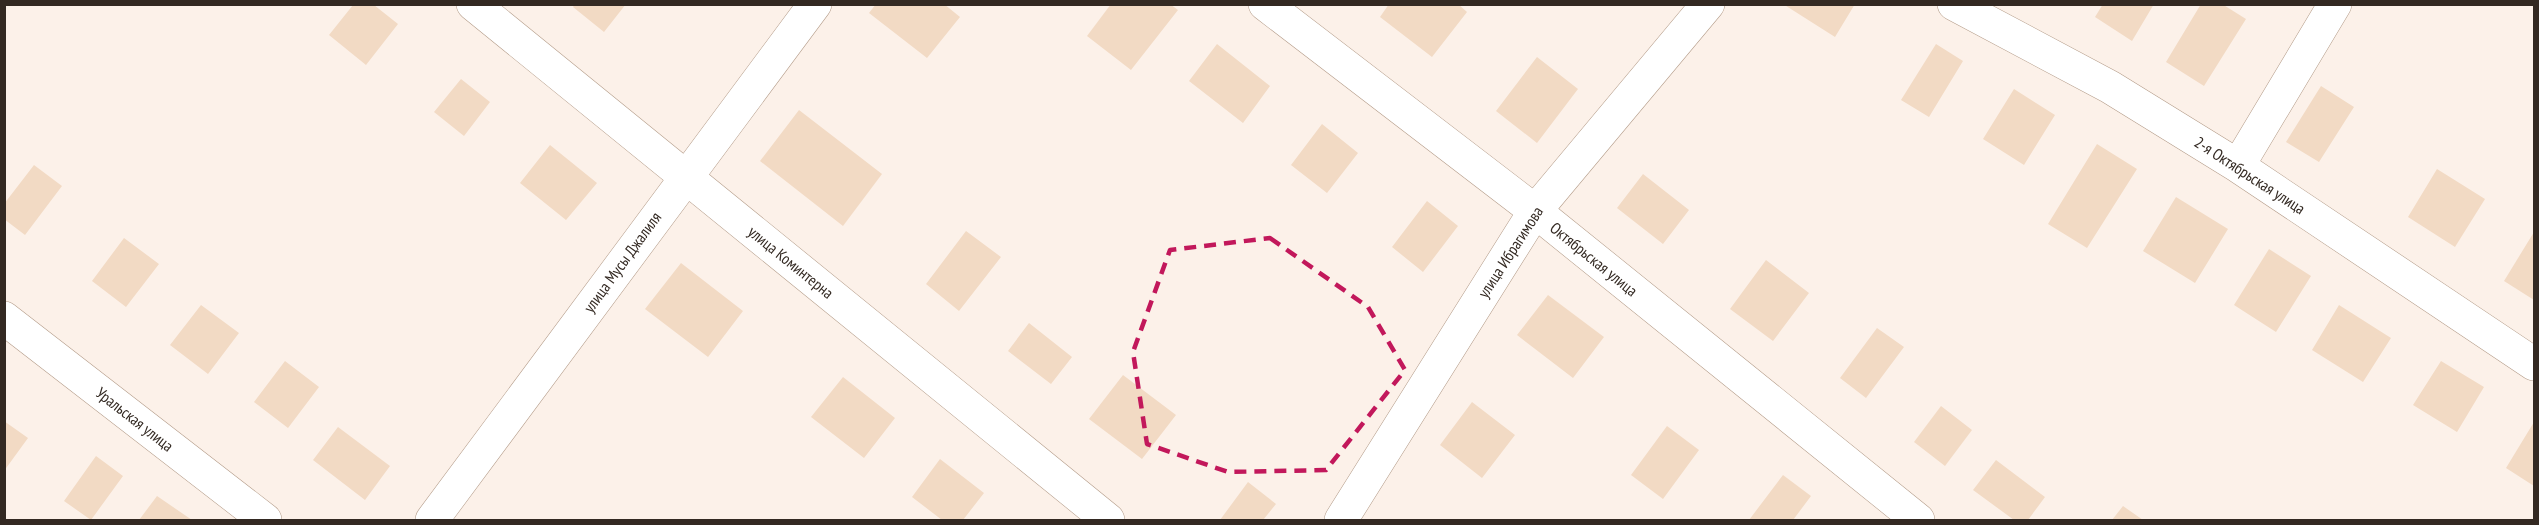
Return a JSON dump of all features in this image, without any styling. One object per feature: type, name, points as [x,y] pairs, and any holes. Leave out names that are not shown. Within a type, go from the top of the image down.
[{"type":"street","name":"улица Коминтерна","points":[[473,4],[1108,520]]},
{"type":"street","name":"улица Мусы Джалиля","points":[[432,520],[815,4]]},
{"type":"street","name":"Октябрьская улица","points":[[1265,4],[1535,211],[1918,520]]},
{"type":"street","name":"улица Ибрагимова","points":[[1341,520],[1535,211],[1708,4]]},
{"type":"street","name":"2-я Октябрьская улица","points":[[1954,4],[2110,87],[2238,166],[2535,364]]},
{"type":"street","points":[[2238,166],[2335,4]]},
{"type":"street","name":"Уральская улица","points":[[4,318],[265,520]]},
{"type":"highlighted area","points":[[1270,238],[1368,307],[1405,370],[1326,470],[1228,472],[1147,444],[1133,352],[1170,250]]},
{"type":"building","points":[[575,4],[626,4],[604,32],[573,7]]},
{"type":"building","points":[[876,4],[944,4],[960,17],[927,58],[869,13]]},
{"type":"building","points":[[1111,4],[1170,4],[1178,10],[1131,70],[1087,36]]},
{"type":"building","points":[[1389,4],[1458,4],[1467,12],[1432,57],[1380,17]]},
{"type":"building","points":[[1783,4],[1855,4],[1835,37]]},
{"type":"building","points":[[2103,4],[2154,4],[2132,41],[2095,17]]},
{"type":"building","points":[[2201,4],[2222,4],[2246,19],[2204,86],[2166,62]]},
{"type":"building","points":[[353,5],[374,5],[398,24],[366,65],[329,35]]},
{"type":"building","points":[[1217,44],[1270,86],[1243,123],[1189,81]]},
{"type":"building","points":[[1936,44],[1963,61],[1929,117],[1901,100]]},
{"type":"building","points":[[1537,57],[1578,89],[1537,143],[1496,111]]},
{"type":"building","points":[[461,79],[490,102],[464,136],[434,112]]},
{"type":"building","points":[[2321,86],[2354,107],[2319,162],[2286,142]]},
{"type":"building","points":[[2014,89],[2055,115],[2024,165],[1983,139]]},
{"type":"building","points":[[799,110],[882,174],[843,226],[760,161]]},
{"type":"building","points":[[1322,124],[1358,153],[1327,193],[1291,165]]},
{"type":"building","points":[[2097,144],[2137,169],[2087,248],[2048,224]]},
{"type":"building","points":[[550,145],[597,183],[566,220],[520,183]]},
{"type":"building","points":[[34,165],[62,186],[25,235],[4,219],[4,204]]},
{"type":"building","points":[[2437,169],[2485,199],[2455,247],[2408,217]]},
{"type":"building","points":[[1643,174],[1689,210],[1663,244],[1617,208]]},
{"type":"building","points":[[2176,197],[2228,229],[2195,283],[2143,251]]},
{"type":"building","points":[[1427,201],[1458,226],[1423,272],[1392,247]]},
{"type":"building","points":[[966,231],[1001,257],[959,311],[926,284]]},
{"type":"building","points":[[2534,232],[2534,300],[2504,281]]},
{"type":"building","points":[[124,238],[159,264],[126,307],[92,281]]},
{"type":"building","points":[[2269,249],[2311,276],[2276,332],[2234,305]]},
{"type":"building","points":[[1766,260],[1809,293],[1773,341],[1730,309]]},
{"type":"building","points":[[681,263],[743,311],[708,357],[645,309]]},
{"type":"building","points":[[1548,295],[1604,337],[1573,378],[1517,335]]},
{"type":"building","points":[[201,305],[239,333],[208,374],[170,345]]},
{"type":"building","points":[[2339,305],[2391,338],[2363,382],[2312,350]]},
{"type":"building","points":[[1029,323],[1072,357],[1051,384],[1008,351]]},
{"type":"building","points":[[1877,328],[1904,347],[1866,398],[1840,378]]},
{"type":"building","points":[[285,361],[319,387],[288,428],[254,402]]},
{"type":"building","points":[[2441,361],[2484,387],[2457,432],[2413,405]]},
{"type":"building","points":[[1123,375],[1176,415],[1142,459],[1089,419]]},
{"type":"building","points":[[843,377],[895,418],[864,458],[811,417]]},
{"type":"building","points":[[1472,402],[1515,435],[1482,478],[1440,445]]},
{"type":"building","points":[[1941,406],[1972,430],[1945,466],[1914,442]]},
{"type":"building","points":[[4,421],[28,438],[4,471]]},
{"type":"building","points":[[2534,422],[2534,486],[2506,468]]},
{"type":"building","points":[[1667,426],[1699,450],[1663,499],[1631,475]]},
{"type":"building","points":[[338,427],[390,466],[365,500],[313,460]]},
{"type":"building","points":[[96,456],[123,476],[91,520],[64,501]]},
{"type":"building","points":[[940,459],[984,493],[963,520],[942,520],[912,497]]},
{"type":"building","points":[[1996,460],[2045,497],[2028,520],[2014,520],[1973,490]]},
{"type":"building","points":[[1783,475],[1811,496],[1793,520],[1749,520]]},
{"type":"building","points":[[1248,482],[1276,504],[1263,520],[1220,520]]},
{"type":"building","points":[[157,496],[192,520],[139,520]]},
{"type":"building","points":[[2123,506],[2143,520],[2112,520]]}]
